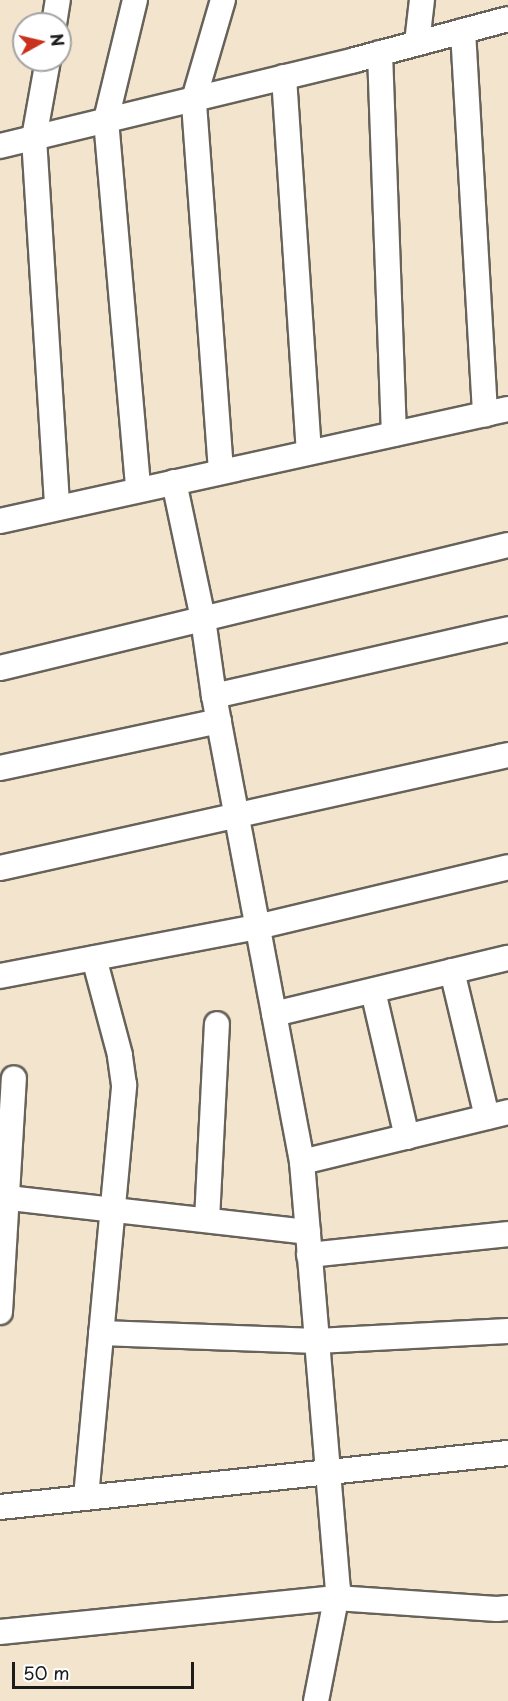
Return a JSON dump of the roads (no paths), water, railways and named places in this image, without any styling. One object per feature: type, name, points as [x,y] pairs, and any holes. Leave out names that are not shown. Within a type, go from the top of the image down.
[{"type":"street","points":[[135,0],[106,120],[138,489]]},
{"type":"street","points":[[221,471],[194,99],[223,0]]},
{"type":"street","points":[[417,44],[422,0]]},
{"type":"street","points":[[0,146],[417,44],[508,19]]},
{"type":"street","points":[[463,31],[484,414]]},
{"type":"street","points":[[380,53],[394,434]]},
{"type":"street","points":[[46,72],[34,138],[57,507]]},
{"type":"street","points":[[284,77],[309,452]]},
{"type":"street","points":[[0,521],[508,409]]},
{"type":"street","points":[[174,482],[203,619],[214,696],[302,1162],[328,1472],[336,1598],[316,1701]]},
{"type":"street","points":[[0,668],[508,545]]},
{"type":"street","points":[[214,696],[508,629]]},
{"type":"street","points":[[0,768],[219,722]]},
{"type":"street","points":[[0,868],[508,755]]},
{"type":"street","points":[[0,976],[257,927],[508,867]]},
{"type":"street","points":[[86,1497],[124,1085],[120,1055],[94,958]]},
{"type":"street","points":[[274,1014],[508,958]]},
{"type":"street","points":[[302,1162],[498,1115],[452,971]]},
{"type":"street","points":[[373,991],[407,1137]]},
{"type":"street","points":[[207,1220],[217,1024]]},
{"type":"street","points":[[0,1312],[3,1198],[14,1078]]},
{"type":"street","points":[[3,1198],[207,1220],[308,1243],[508,1234]]},
{"type":"street","points":[[101,1333],[317,1341],[508,1331]]},
{"type":"street","points":[[0,1507],[508,1453]]},
{"type":"street","points":[[0,1632],[336,1598],[508,1608]]}]
